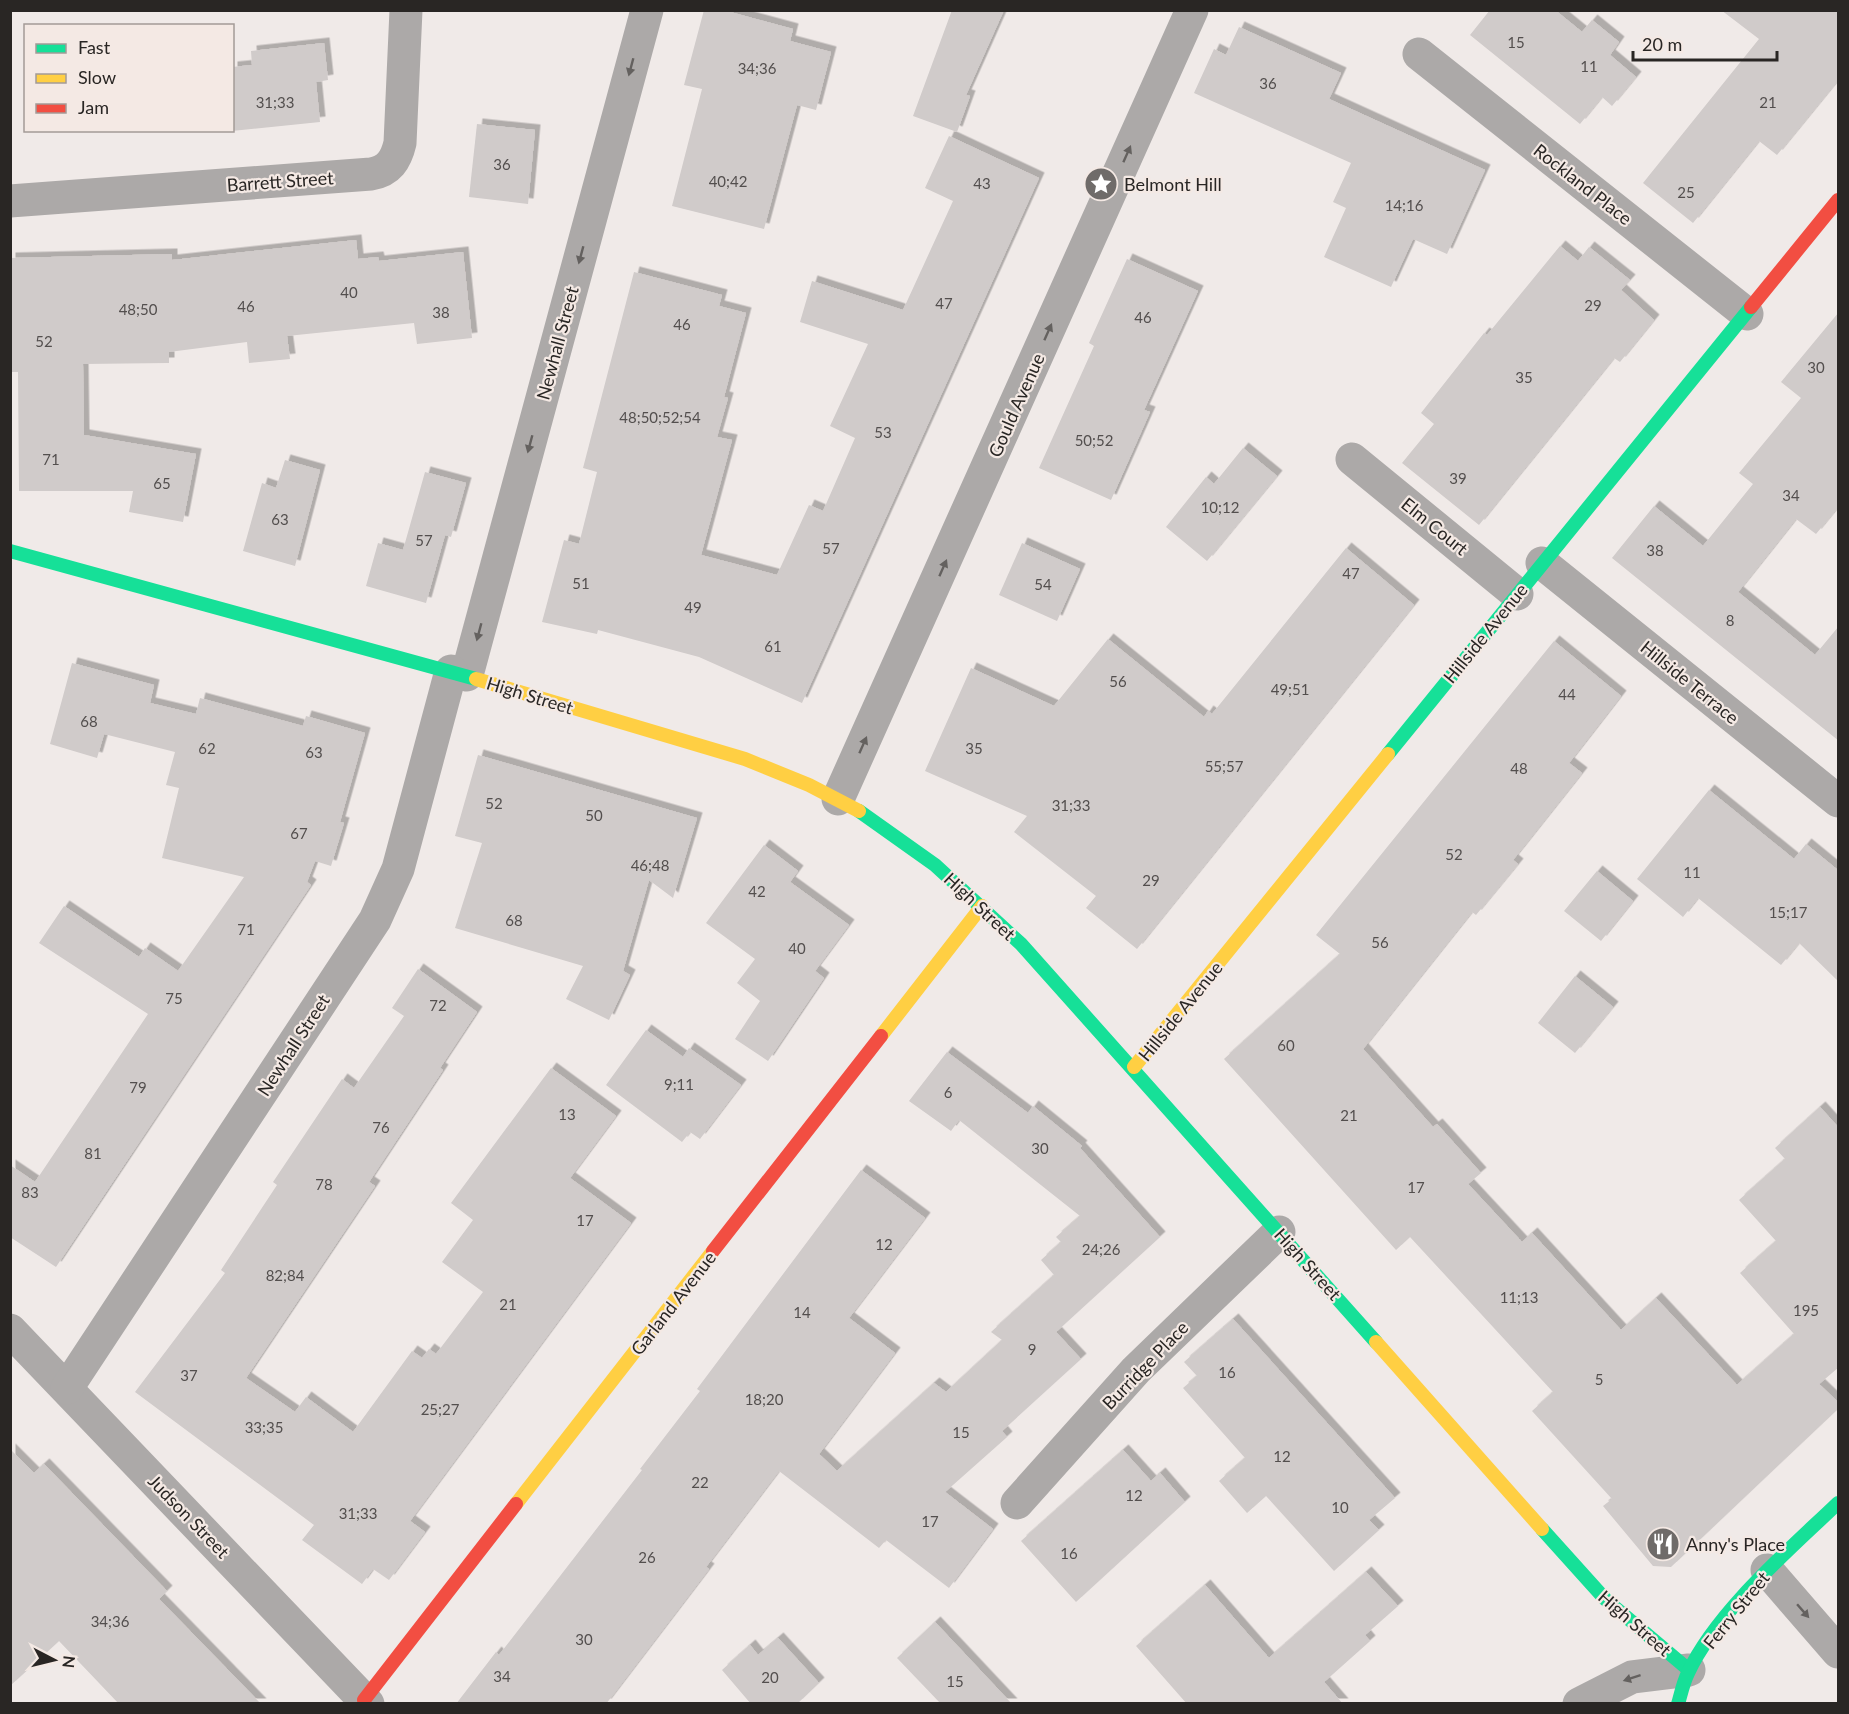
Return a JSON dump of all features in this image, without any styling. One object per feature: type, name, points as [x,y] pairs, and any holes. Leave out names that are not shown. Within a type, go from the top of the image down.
[{"type":"street","name":"Barrett Street","points":[[10,201],[371,174],[386,170],[396,155],[400,143],[406,10]]},
{"type":"street","name":"Newhall Street","points":[[67,1388],[379,912],[398,869],[459,673],[647,10]]},
{"type":"street","name":"Gould Avenue","points":[[838,799],[1192,10]]},
{"type":"street","name":"Rockland Place","points":[[1419,54],[1747,314]]},
{"type":"street","name":"Hillside Avenue","points":[[1134,1067],[1839,200]]},
{"type":"street","name":"Elm Court","points":[[1352,459],[1517,594]]},
{"type":"street","name":"High Street","points":[[10,551],[459,673],[760,765],[838,799],[900,837],[982,906],[1035,959],[1134,1067],[1605,1599],[1689,1670]]},
{"type":"street","name":"Hillside Terrace","points":[[1542,563],[1839,801]]},
{"type":"street","name":"Garland Avenue","points":[[366,1702],[982,906]]},
{"type":"street","name":"Burridge Place","points":[[1017,1503],[1136,1370],[1279,1232]]},
{"type":"street","name":"Judson Street","points":[[10,1330],[366,1702]]},
{"type":"street","name":"Ferry Street","points":[[1678,1704],[1689,1670],[1729,1615],[1767,1570],[1839,1503]]},
{"type":"street","points":[[1767,1570],[1839,1652]]},
{"type":"street","points":[[1579,1704],[1632,1677],[1689,1670]]},
{"type":"building","points":[[704,10],[723,10],[793,29],[790,41],[831,52],[816,110],[797,105],[764,229],[672,206],[702,89],[684,85]]},
{"type":"building","points":[[952,10],[1004,10],[966,95],[970,96],[957,132],[913,116]]},
{"type":"building","points":[[1490,10],[1555,10],[1582,32],[1592,20],[1619,42],[1610,55],[1636,77],[1612,106],[1602,97],[1580,124],[1470,35]]},
{"type":"building","points":[[1721,10],[1839,10],[1839,79],[1777,155],[1759,141],[1693,223],[1643,183],[1759,39]]},
{"type":"building","points":[[1239,27],[1341,73],[1329,99],[1485,170],[1447,254],[1413,239],[1391,287],[1324,257],[1346,208],[1333,202],[1351,163],[1194,93],[1214,49],[1226,55]]},
{"type":"building","points":[[324,43],[328,80],[316,82],[320,122],[234,131],[234,67],[252,65],[251,51]]},
{"type":"building","points":[[477,124],[535,130],[528,204],[469,197]]},
{"type":"building","points":[[949,136],[1039,178],[802,703],[699,657],[598,630],[597,634],[542,622],[564,540],[579,544],[597,472],[583,468],[634,272],[722,295],[719,306],[746,313],[724,397],[728,398],[717,437],[732,440],[701,555],[777,575],[809,505],[823,511],[855,438],[830,426],[868,344],[800,322],[812,281],[903,310],[953,201],[925,188]]},
{"type":"building","points":[[356,240],[358,259],[378,257],[379,261],[463,252],[472,338],[417,344],[414,323],[287,336],[290,359],[249,363],[247,342],[169,352],[169,363],[83,364],[84,435],[196,454],[183,522],[129,512],[133,491],[19,491],[18,372],[10,372],[10,258],[172,254],[172,260]]},
{"type":"building","points":[[1560,246],[1578,261],[1589,247],[1630,280],[1621,290],[1654,320],[1620,362],[1614,358],[1479,525],[1402,463],[1434,424],[1421,413],[1484,333],[1487,335]]},
{"type":"building","points":[[1127,259],[1198,291],[1144,410],[1150,412],[1111,500],[1039,468],[1094,346],[1089,343]]},
{"type":"building","points":[[1839,312],[1839,506],[1816,534],[1796,519],[1738,592],[1815,655],[1839,626],[1839,741],[1612,558],[1654,506],[1703,546],[1753,484],[1739,473],[1801,398],[1781,382]]},
{"type":"building","points":[[1243,448],[1277,476],[1207,561],[1166,527],[1206,477],[1214,484]]},
{"type":"building","points":[[285,460],[320,470],[295,566],[243,551],[262,483],[276,488]]},
{"type":"building","points":[[425,472],[466,483],[451,537],[445,535],[426,603],[366,586],[378,543],[403,550]]},
{"type":"building","points":[[1022,543],[1080,569],[1057,621],[999,595]]},
{"type":"building","points":[[1346,548],[1414,605],[1137,949],[1086,908],[1096,896],[1014,832],[1027,816],[925,771],[971,668],[1054,706],[1108,639],[1204,717],[1208,711],[1212,714]]},
{"type":"building","points":[[1554,641],[1621,696],[1569,763],[1582,773],[1513,860],[1518,864],[1476,915],[1472,912],[1363,1049],[1433,1127],[1437,1124],[1481,1173],[1468,1184],[1522,1242],[1532,1233],[1621,1330],[1656,1298],[1737,1385],[1794,1334],[1740,1273],[1776,1241],[1739,1200],[1785,1159],[1775,1148],[1820,1107],[1839,1128],[1839,1367],[1819,1384],[1839,1403],[1839,1408],[1671,1567],[1653,1566],[1603,1506],[1612,1499],[1532,1411],[1553,1392],[1410,1237],[1396,1250],[1224,1059],[1340,954],[1316,935]]},
{"type":"building","points":[[72,663],[154,685],[150,703],[196,714],[200,698],[303,726],[306,716],[365,733],[340,822],[344,823],[331,866],[315,861],[307,882],[311,885],[56,1267],[10,1237],[10,1165],[35,1182],[148,1014],[39,943],[64,906],[139,957],[145,948],[178,971],[244,877],[162,858],[179,788],[166,785],[175,752],[104,734],[97,758],[50,744]]},
{"type":"building","points":[[478,755],[697,818],[673,898],[649,880],[623,971],[630,975],[609,1020],[566,999],[583,966],[455,928],[482,843],[455,836]]},
{"type":"building","points":[[1709,790],[1794,859],[1806,844],[1839,871],[1839,982],[1799,943],[1781,965],[1698,898],[1683,917],[1637,879]]},
{"type":"building","points":[[764,845],[798,871],[790,882],[849,925],[815,971],[824,978],[768,1061],[735,1039],[760,1001],[737,983],[755,959],[706,923]]},
{"type":"building","points":[[1597,871],[1633,901],[1601,941],[1564,911]]},
{"type":"building","points":[[418,969],[477,1012],[440,1068],[443,1070],[369,1182],[375,1186],[246,1378],[295,1412],[306,1397],[353,1432],[412,1351],[422,1358],[429,1349],[436,1354],[483,1292],[442,1262],[473,1220],[451,1203],[551,1068],[616,1116],[570,1178],[631,1223],[410,1521],[425,1532],[389,1580],[373,1569],[362,1584],[302,1540],[314,1525],[135,1392],[225,1273],[221,1270],[277,1185],[273,1182],[342,1079],[354,1088],[404,1016],[392,1008]]},
{"type":"building","points":[[1575,976],[1613,1007],[1575,1053],[1538,1023]]},
{"type":"building","points":[[646,1030],[683,1057],[689,1048],[741,1085],[700,1139],[690,1132],[682,1142],[606,1085]]},
{"type":"building","points":[[947,1052],[1028,1113],[1033,1106],[1082,1146],[1080,1148],[1160,1237],[1056,1332],[1081,1359],[1002,1431],[1007,1437],[945,1492],[993,1529],[949,1588],[886,1540],[879,1548],[779,1471],[706,1567],[709,1569],[606,1704],[456,1704],[496,1652],[499,1655],[642,1470],[640,1469],[700,1391],[697,1389],[861,1170],[925,1218],[849,1318],[895,1353],[819,1454],[837,1471],[934,1383],[946,1392],[1002,1340],[991,1332],[1054,1275],[1041,1260],[1061,1242],[1056,1237],[1080,1216],[959,1120],[951,1131],[909,1101]]},
{"type":"building","points":[[1233,1319],[1395,1498],[1369,1520],[1379,1530],[1334,1571],[1266,1496],[1247,1513],[1219,1481],[1245,1458],[1183,1388],[1197,1376],[1184,1362]]},
{"type":"building","points":[[10,1449],[34,1473],[44,1464],[167,1591],[159,1599],[261,1704],[119,1704],[59,1641],[10,1686]]},
{"type":"building","points":[[1123,1450],[1151,1481],[1160,1473],[1185,1502],[1076,1602],[1021,1541]]},
{"type":"building","points":[[1366,1572],[1398,1606],[1365,1635],[1370,1641],[1324,1682],[1343,1704],[1187,1704],[1136,1646],[1205,1585],[1269,1658]]},
{"type":"building","points":[[935,1622],[1012,1704],[941,1704],[897,1658]]},
{"type":"building","points":[[778,1638],[819,1683],[797,1704],[751,1704],[722,1670],[750,1645],[758,1655]]},
{"type":"traffic: fast","points":[[1388,754],[1751,307]]},
{"type":"traffic: fast","points":[[10,551],[476,679]]},
{"type":"traffic: fast","points":[[859,811],[935,865],[1021,944],[1376,1342]]},
{"type":"traffic: fast","points":[[1678,1704],[1688,1673],[1701,1650],[1735,1604],[1838,1503]]},
{"type":"traffic: fast","points":[[1542,1529],[1605,1599],[1689,1670]]},
{"type":"traffic: slow","points":[[476,679],[745,759],[809,785],[859,811]]},
{"type":"traffic: slow","points":[[1134,1067],[1388,754]]},
{"type":"traffic: slow","points":[[881,1036],[982,906]]},
{"type":"traffic: slow","points":[[516,1504],[713,1251]]},
{"type":"traffic: slow","points":[[1376,1342],[1542,1529]]},
{"type":"traffic: jam","points":[[1751,307],[1838,200]]},
{"type":"traffic: jam","points":[[713,1251],[881,1036]]},
{"type":"traffic: jam","points":[[364,1700],[516,1504]]},
{"type":"place","name":"Belmont Hill","points":[[1101,184]]},
{"type":"place","name":"Anny's Place","points":[[1663,1544]]}]
